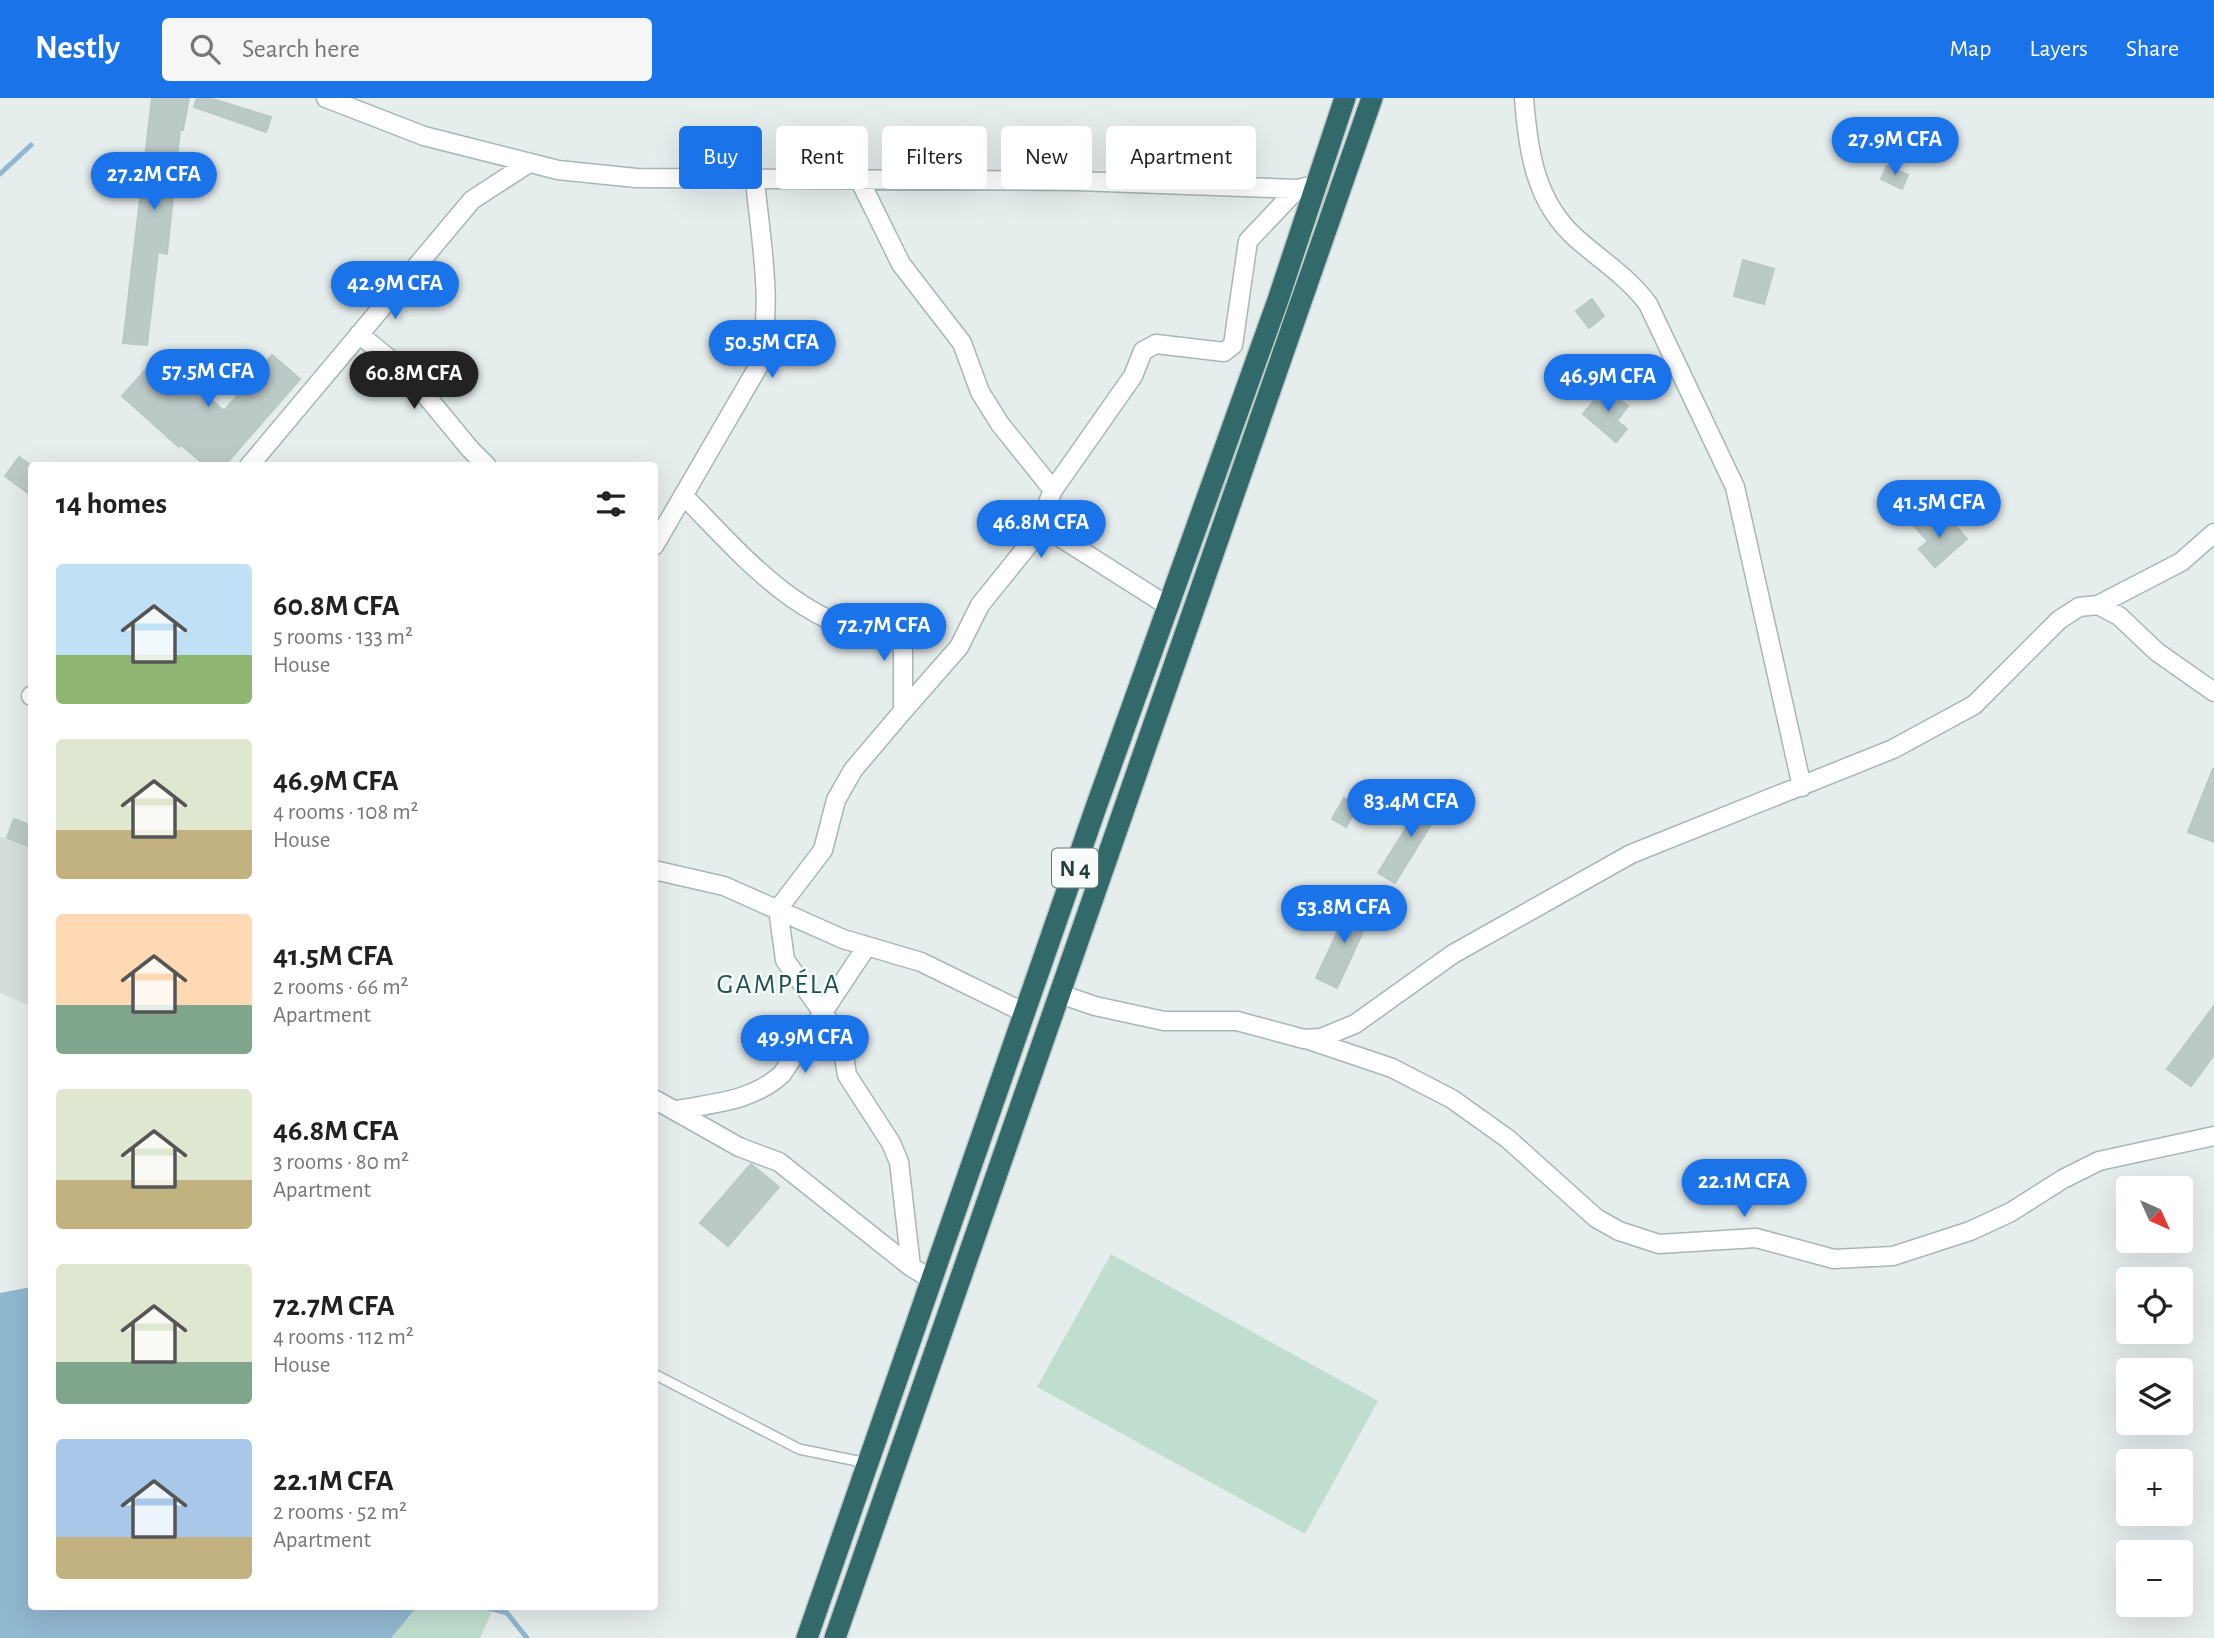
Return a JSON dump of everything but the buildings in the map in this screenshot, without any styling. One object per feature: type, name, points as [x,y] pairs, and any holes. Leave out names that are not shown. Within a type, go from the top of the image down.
[{"type":"highway","name":"N 4","points":[[807,1638],[1168,606],[1278,300],[1306,187],[1345,98]]},
{"type":"highway","name":"N 4","points":[[835,1638],[1372,98]]},
{"type":"street","points":[[326,98],[424,136],[558,170],[636,178],[679,179]]},
{"type":"street","points":[[1524,98],[1528,151],[1548,204],[1575,238],[1633,283],[1648,304],[1735,487],[1802,787]]},
{"type":"street","points":[[259,461],[359,334],[472,200],[529,163]]},
{"type":"street","points":[[868,181],[1076,181],[1306,187]]},
{"type":"street","points":[[911,1268],[899,1162],[891,1143],[847,1075],[841,1038],[785,960],[778,909],[823,850],[836,800],[853,770],[959,647],[981,605],[1034,538],[1053,490],[1133,376],[1143,351],[1156,344],[1224,352],[1233,345],[1248,241],[1306,187]]},
{"type":"street","points":[[658,539],[758,367],[766,335],[768,310],[756,189]]},
{"type":"street","points":[[864,189],[901,264],[962,343],[980,392],[1000,424],[1053,490]]},
{"type":"street","points":[[359,334],[409,375],[483,462]]},
{"type":"street","points":[[684,496],[757,571],[813,611],[852,630],[898,636],[903,644],[903,711]]},
{"type":"street","points":[[1039,524],[1168,606]]},
{"type":"street","points":[[1304,1039],[1321,1038],[1355,1024],[1452,954],[1598,870],[1631,854],[1893,749],[1973,705],[2059,620],[2079,607],[2098,605],[2181,562],[2214,533]]},
{"type":"street","points":[[2098,605],[2119,616],[2157,652],[2214,692]]},
{"type":"street","points":[[658,871],[724,886],[843,939],[921,962],[1025,1013]]},
{"type":"street","points":[[677,1110],[745,1097],[767,1088],[782,1074],[867,947]]},
{"type":"street","points":[[1060,994],[1094,1006],[1164,1021],[1237,1021],[1304,1039],[1392,1068],[1452,1099],[1508,1139],[1595,1218],[1619,1231],[1659,1244],[1756,1238],[1834,1259],[1893,1256],[1970,1231],[2011,1212],[2063,1179],[2099,1161],[2214,1136]]},
{"type":"street","points":[[658,1100],[739,1147],[779,1162],[911,1268],[933,1280]]},
{"type":"lane","points":[[658,1376],[799,1450],[867,1463]]},
{"type":"shaded area","points":[[0,837],[28,848],[28,1005],[0,993]]},
{"type":"green space","points":[[1111,1254],[1378,1401],[1305,1534],[1037,1387]]},
{"type":"green space","points":[[414,1610],[493,1610],[480,1638],[391,1638]]},
{"type":"water","points":[[28,1288],[28,1610],[414,1610],[391,1638],[0,1638],[0,1293]]},
{"type":"waterway","points":[[0,174],[31,145]]},
{"type":"waterway","points":[[496,1610],[507,1613],[527,1638]]},
{"type":"district","name":"GAMPÉLA","points":[[779,983]]}]
